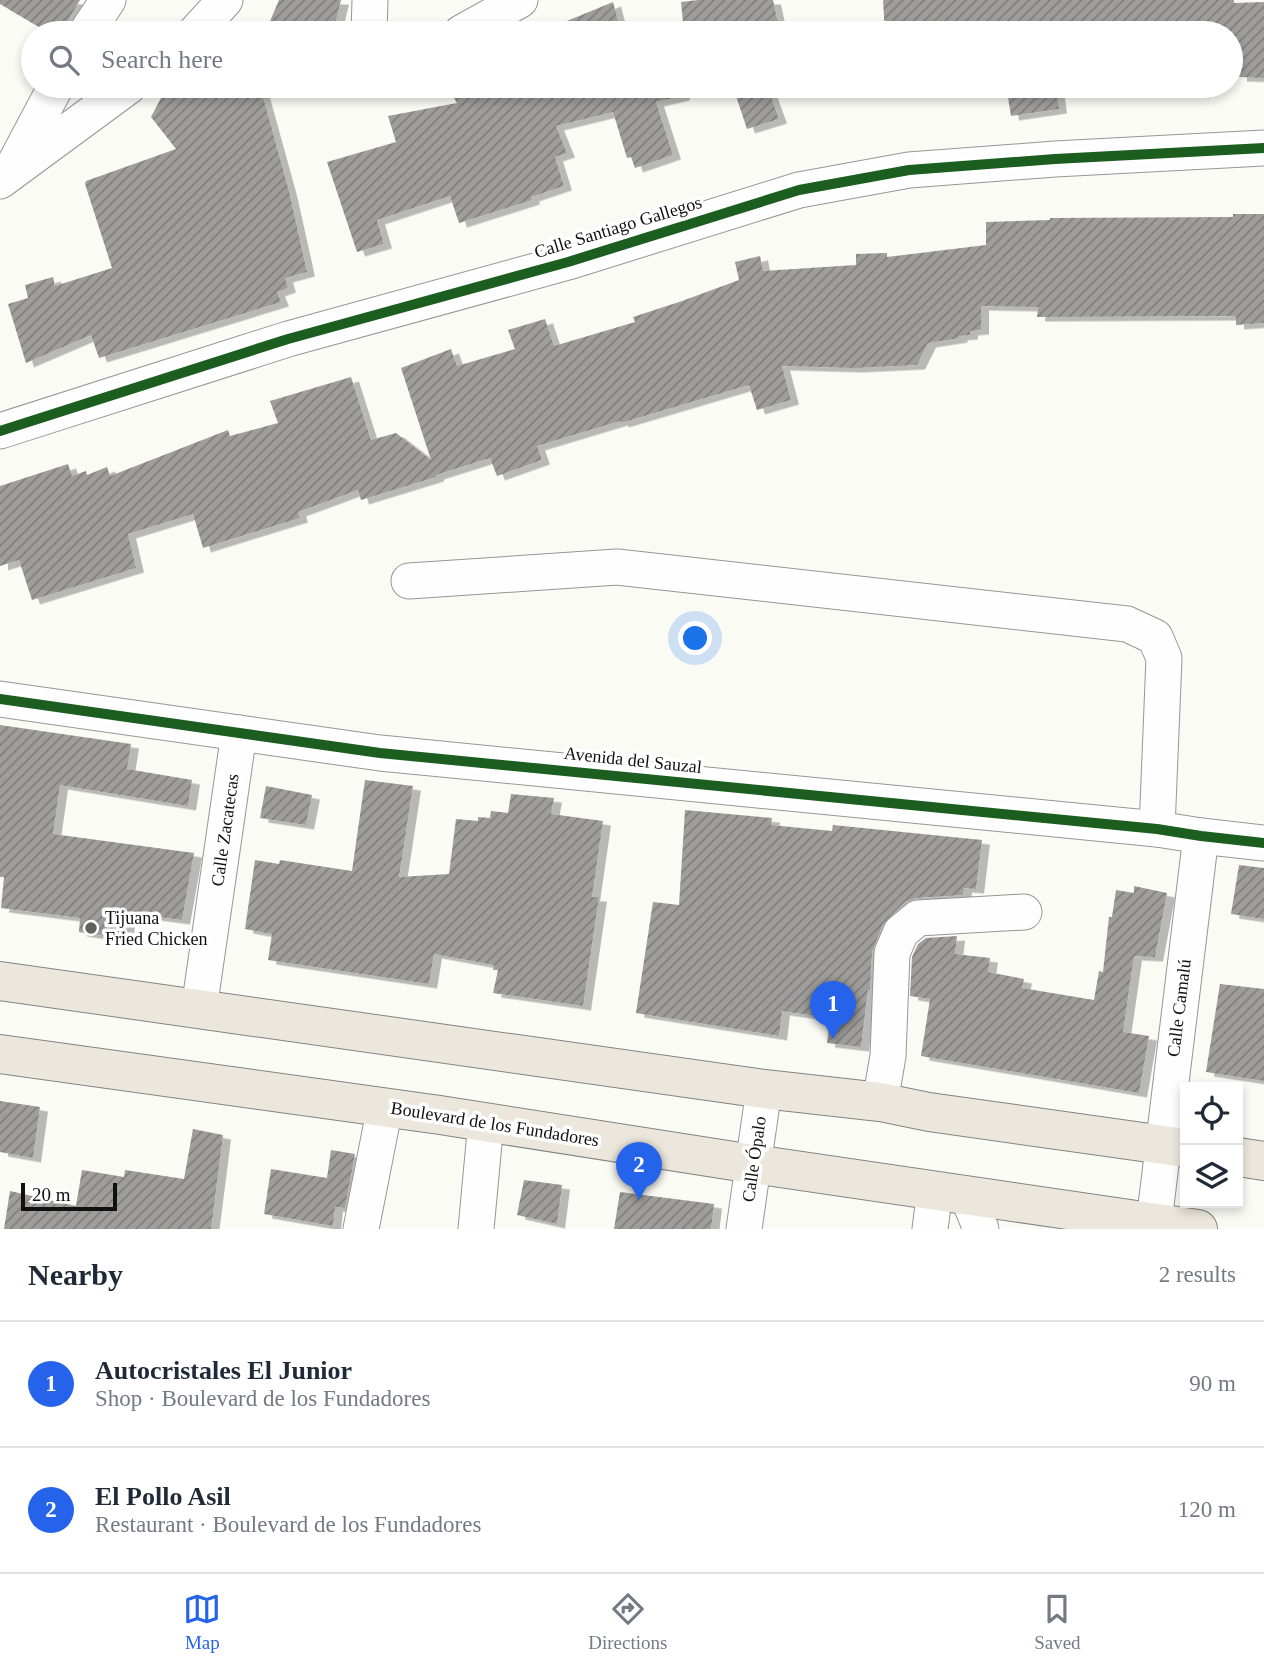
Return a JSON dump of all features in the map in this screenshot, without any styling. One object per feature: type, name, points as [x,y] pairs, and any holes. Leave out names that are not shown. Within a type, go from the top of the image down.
[{"type":"main road","points":[[0,981],[764,1089],[880,1102],[929,1112],[1173,1147]]},
{"type":"main road","name":"Boulevard de los Fundadores","points":[[0,1054],[486,1122],[753,1164],[961,1205],[1058,1218],[1154,1222],[1198,1229]]},
{"type":"main road","points":[[1243,1158],[1264,1161]]},
{"type":"street","points":[[94,21],[108,0]]},
{"type":"street","points":[[206,21],[225,0]]},
{"type":"street","points":[[369,21],[370,0]]},
{"type":"street","points":[[482,21],[520,0]]},
{"type":"street","points":[[5,178],[49,98]]},
{"type":"street","points":[[5,178],[113,98]]},
{"type":"street","name":"Calle Santiago Gallegos","points":[[0,431],[288,339],[568,262],[799,190],[909,170],[1264,148]]},
{"type":"street","points":[[409,581],[617,567],[1127,624],[1155,637],[1164,658],[1157,829]]},
{"type":"street","name":"Avenida del Sauzal","points":[[0,699],[380,753],[1157,829],[1264,843]]},
{"type":"street","name":"Calle Zacatecas","points":[[199,1009],[239,733]]},
{"type":"street","name":"Calle Camalú","points":[[1154,1222],[1173,1147],[1201,836]]},
{"type":"street","points":[[880,1102],[888,1056],[892,953],[901,932],[918,918],[1024,912]]},
{"type":"street","name":"Calle Ópalo","points":[[744,1229],[764,1089]]},
{"type":"street","points":[[361,1229],[384,1107]]},
{"type":"street","points":[[476,1229],[486,1122]]},
{"type":"street","points":[[929,1229],[961,1205]]},
{"type":"building","points":[[0,0],[80,0],[68,21],[29,21],[0,4]]},
{"type":"building","points":[[279,0],[341,0],[336,21],[270,21]]},
{"type":"building","points":[[773,0],[778,21],[683,21],[681,2]]},
{"type":"building","points":[[883,0],[1264,2],[1264,78],[1243,77],[1243,21],[884,21]]},
{"type":"building","points":[[613,2],[618,21],[567,21]]},
{"type":"building","points":[[161,98],[263,98],[289,191],[307,272],[285,278],[288,288],[277,292],[281,302],[99,358],[91,335],[26,363],[8,304],[28,298],[25,285],[53,277],[55,286],[112,268],[85,184],[86,181],[176,149],[151,117]]},
{"type":"building","points":[[454,98],[673,98],[656,102],[673,155],[635,168],[631,157],[627,158],[613,112],[556,126],[567,153],[555,157],[564,186],[531,197],[532,200],[459,223],[450,196],[377,220],[384,244],[357,252],[327,162],[396,142],[388,116],[457,103]]},
{"type":"building","points":[[737,98],[771,98],[779,119],[747,129]]},
{"type":"building","points":[[1008,98],[1058,98],[1059,109],[1011,116]]},
{"type":"building","points":[[1233,214],[1264,214],[1264,323],[1236,325],[1236,316],[1037,317],[1038,307],[981,306],[981,330],[970,331],[970,335],[959,336],[960,338],[928,343],[917,365],[855,368],[782,366],[791,400],[757,410],[749,385],[537,446],[542,460],[497,476],[490,458],[361,500],[358,490],[298,512],[300,518],[203,548],[193,514],[128,534],[136,568],[32,600],[19,560],[0,566],[0,486],[68,464],[72,476],[86,471],[87,475],[107,467],[110,476],[228,430],[230,436],[278,423],[270,401],[351,377],[371,440],[396,433],[431,460],[401,368],[451,349],[457,366],[515,349],[508,330],[545,319],[554,346],[635,322],[633,317],[739,280],[735,262],[760,256],[763,271],[856,265],[856,254],[887,253],[887,257],[986,245],[986,222],[1050,218],[1233,217]]},
{"type":"building","points":[[0,725],[131,744],[127,769],[192,780],[188,806],[60,785],[53,834],[194,853],[182,920],[128,913],[125,939],[79,932],[80,918],[1,908],[4,877],[0,877]]},
{"type":"building","points":[[365,780],[413,786],[399,877],[449,874],[456,819],[478,821],[478,817],[490,818],[491,811],[508,813],[511,794],[554,798],[551,814],[603,821],[592,897],[599,897],[583,1006],[493,993],[498,970],[493,970],[494,965],[434,954],[429,984],[268,960],[272,934],[245,929],[255,860],[279,864],[280,860],[352,871]]},
{"type":"building","points":[[266,786],[312,795],[306,825],[260,818]]},
{"type":"building","points":[[685,810],[772,818],[771,825],[832,831],[833,825],[982,840],[976,889],[964,888],[963,895],[916,898],[905,902],[883,924],[872,952],[870,990],[868,989],[861,1047],[827,1043],[830,1018],[782,1011],[779,1036],[636,1013],[653,902],[679,905]]},
{"type":"building","points":[[1239,865],[1264,868],[1264,919],[1231,914]]},
{"type":"building","points":[[1134,886],[1167,893],[1155,957],[1134,956],[1123,1032],[1149,1036],[1139,1093],[921,1056],[930,999],[910,996],[912,957],[918,944],[926,938],[957,936],[955,954],[990,958],[988,972],[1024,979],[1022,988],[1094,1000],[1099,971],[1103,972],[1109,917],[1112,917],[1116,890],[1134,893]]},
{"type":"building","points":[[1220,984],[1264,989],[1264,1081],[1206,1072]]},
{"type":"building","points":[[0,1101],[40,1107],[33,1158],[0,1152]]},
{"type":"building","points":[[193,1129],[223,1135],[211,1229],[4,1229],[10,1191],[76,1206],[82,1170],[124,1177],[125,1170],[184,1179]]},
{"type":"building","points":[[331,1150],[355,1154],[345,1208],[335,1207],[333,1226],[264,1214],[271,1169],[327,1178]]},
{"type":"building","points":[[524,1180],[562,1185],[557,1224],[517,1215]]},
{"type":"building","points":[[620,1192],[714,1204],[711,1229],[614,1229]]},
{"type":"cycle path","points":[[0,431],[288,339],[568,262],[799,190],[909,170],[1264,148]]},
{"type":"cycle path","points":[[0,699],[380,753],[1157,829],[1264,843]]},
{"type":"place","name":"Tijuana Fried Chicken","points":[[91,928]]},
{"type":"place","name":"Autocristales El Junior","points":[[833,1039]]},
{"type":"place","name":"El Pollo Asil","points":[[639,1200]]}]
